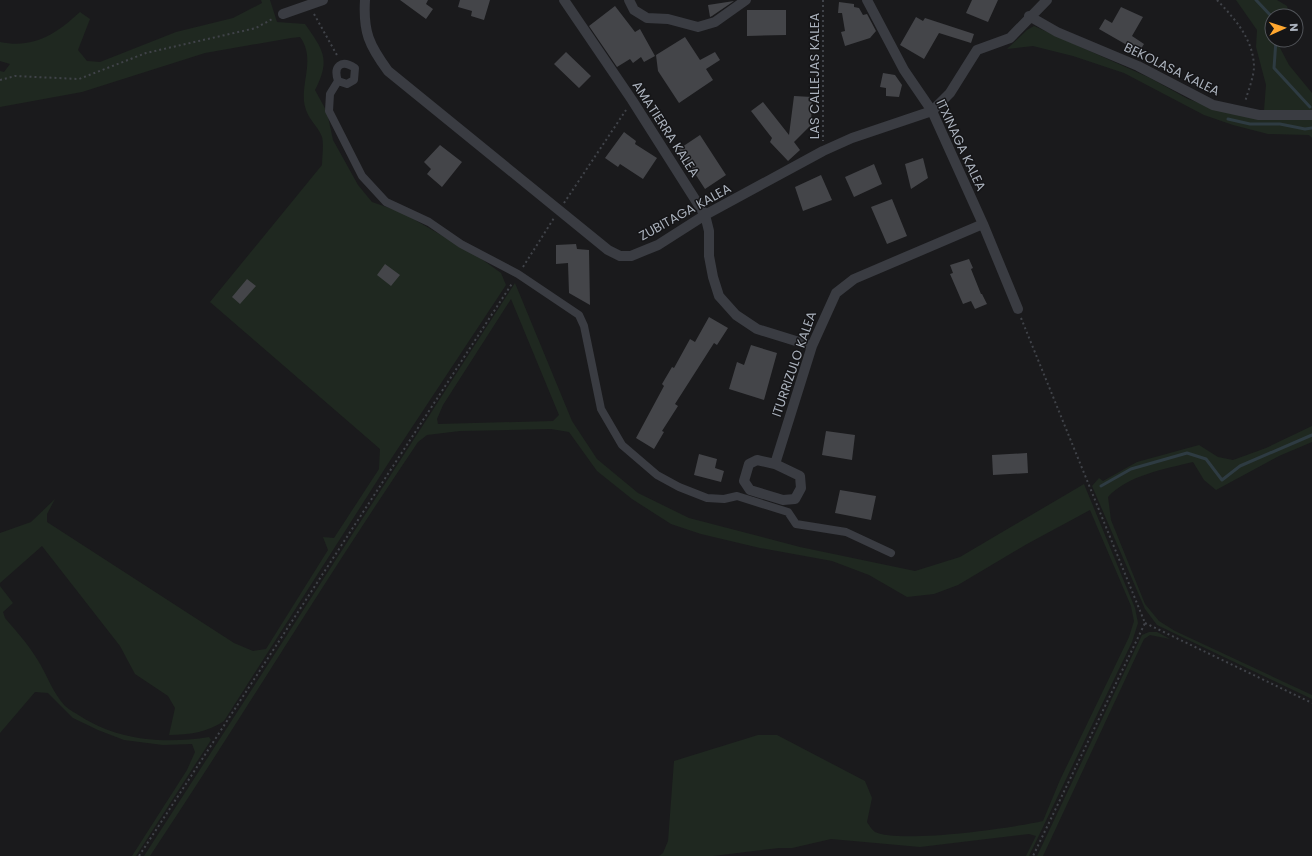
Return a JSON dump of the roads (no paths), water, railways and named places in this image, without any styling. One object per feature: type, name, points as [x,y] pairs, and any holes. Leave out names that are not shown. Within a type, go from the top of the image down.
[{"type":"street","points":[[283,14],[310,6],[323,0]]},
{"type":"street","name":"ZUBITAGA KALEA","points":[[364,0],[364,22],[372,49],[388,71],[608,250],[620,256],[631,256],[658,245],[705,215],[823,151],[852,138],[932,111],[950,94],[977,50],[1010,38],[1042,1]]},
{"type":"street","name":"AMATIERRA KALEA","points":[[564,0],[632,100],[705,215],[710,231],[709,256],[713,278],[719,296],[736,315],[758,329],[812,346]]},
{"type":"street","points":[[629,0],[634,10],[648,18],[698,26],[715,22],[746,0]]},
{"type":"street","name":"ITXINAGA KALEA","points":[[867,0],[904,70],[932,111],[983,224],[1018,309]]},
{"type":"street","name":"BEKOLASA KALEA","points":[[1029,16],[1057,32],[1138,66],[1213,104],[1259,115],[1312,115]]},
{"type":"street","points":[[338,81],[347,84],[354,80],[355,68],[349,64],[341,64],[338,67],[336,74],[338,81],[330,94],[329,111],[362,176],[386,202],[429,222],[461,244],[518,274],[579,315],[584,326],[602,409],[622,445],[657,475],[707,498],[724,499],[737,496],[788,512],[796,524],[846,532],[891,553]]},
{"type":"street","name":"ITURRIZULO KALEA","points":[[775,464],[812,346],[836,293],[854,279],[983,224]]},
{"type":"street","points":[[757,460],[775,464],[800,476],[800,488],[795,499],[783,500],[750,490],[744,481],[749,464],[757,460]]},
{"type":"waterway","points":[[1256,0],[1264,8]]},
{"type":"waterway","points":[[1275,48],[1274,68],[1310,107]]},
{"type":"waterway","points":[[1228,119],[1250,124],[1280,124],[1305,129],[1312,128]]},
{"type":"waterway","points":[[1101,486],[1131,469],[1187,453],[1206,459],[1222,480],[1240,466],[1312,435]]}]
